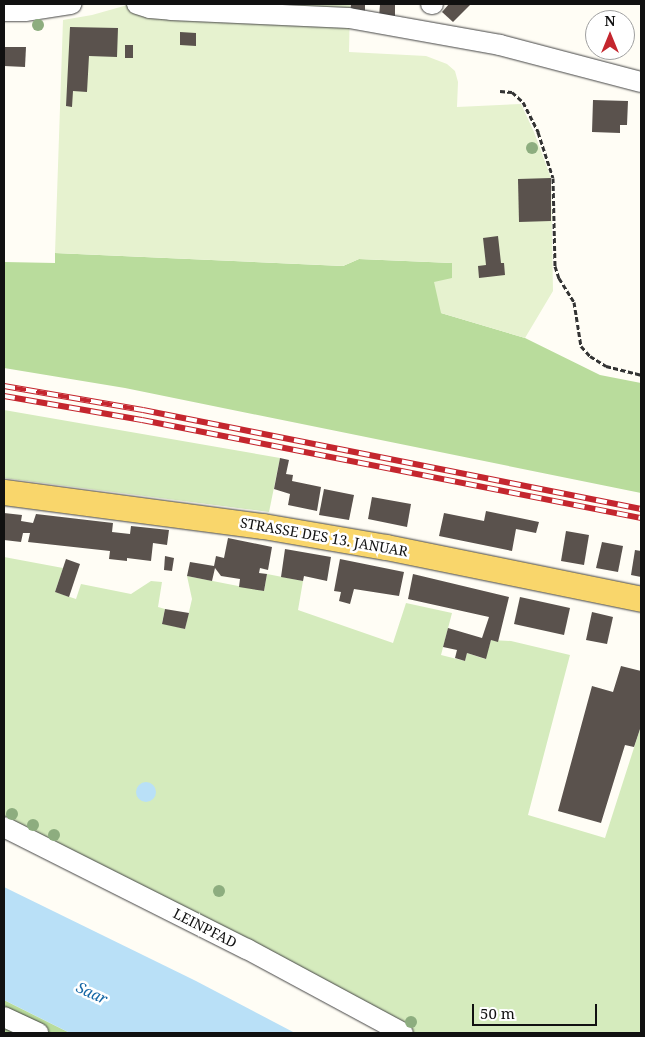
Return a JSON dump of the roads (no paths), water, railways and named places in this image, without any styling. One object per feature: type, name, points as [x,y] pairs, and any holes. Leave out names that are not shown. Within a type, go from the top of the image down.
[{"type":"main road","name":"STRASSE DES 13. JANUAR","points":[[4,492],[263,526],[386,547],[641,599]]},
{"type":"street","points":[[4,12],[24,7],[72,4]]},
{"type":"street","points":[[137,4],[150,8],[171,10],[358,19],[500,45],[641,82]]},
{"type":"street","name":"LEINPFAD","points":[[4,827],[247,949],[403,1033]]},
{"type":"street","points":[[4,1017],[39,1033]]},
{"type":"water","points":[[146,782],[153,785],[156,792],[153,799],[146,802],[139,799],[136,792],[139,785]]},
{"type":"water","name":"Saar","points":[[4,887],[196,981],[295,1033],[70,1033],[4,1000]]},
{"type":"railway","points":[[4,386],[143,410],[641,509]]},
{"type":"railway","points":[[4,396],[142,420],[641,518]]}]
